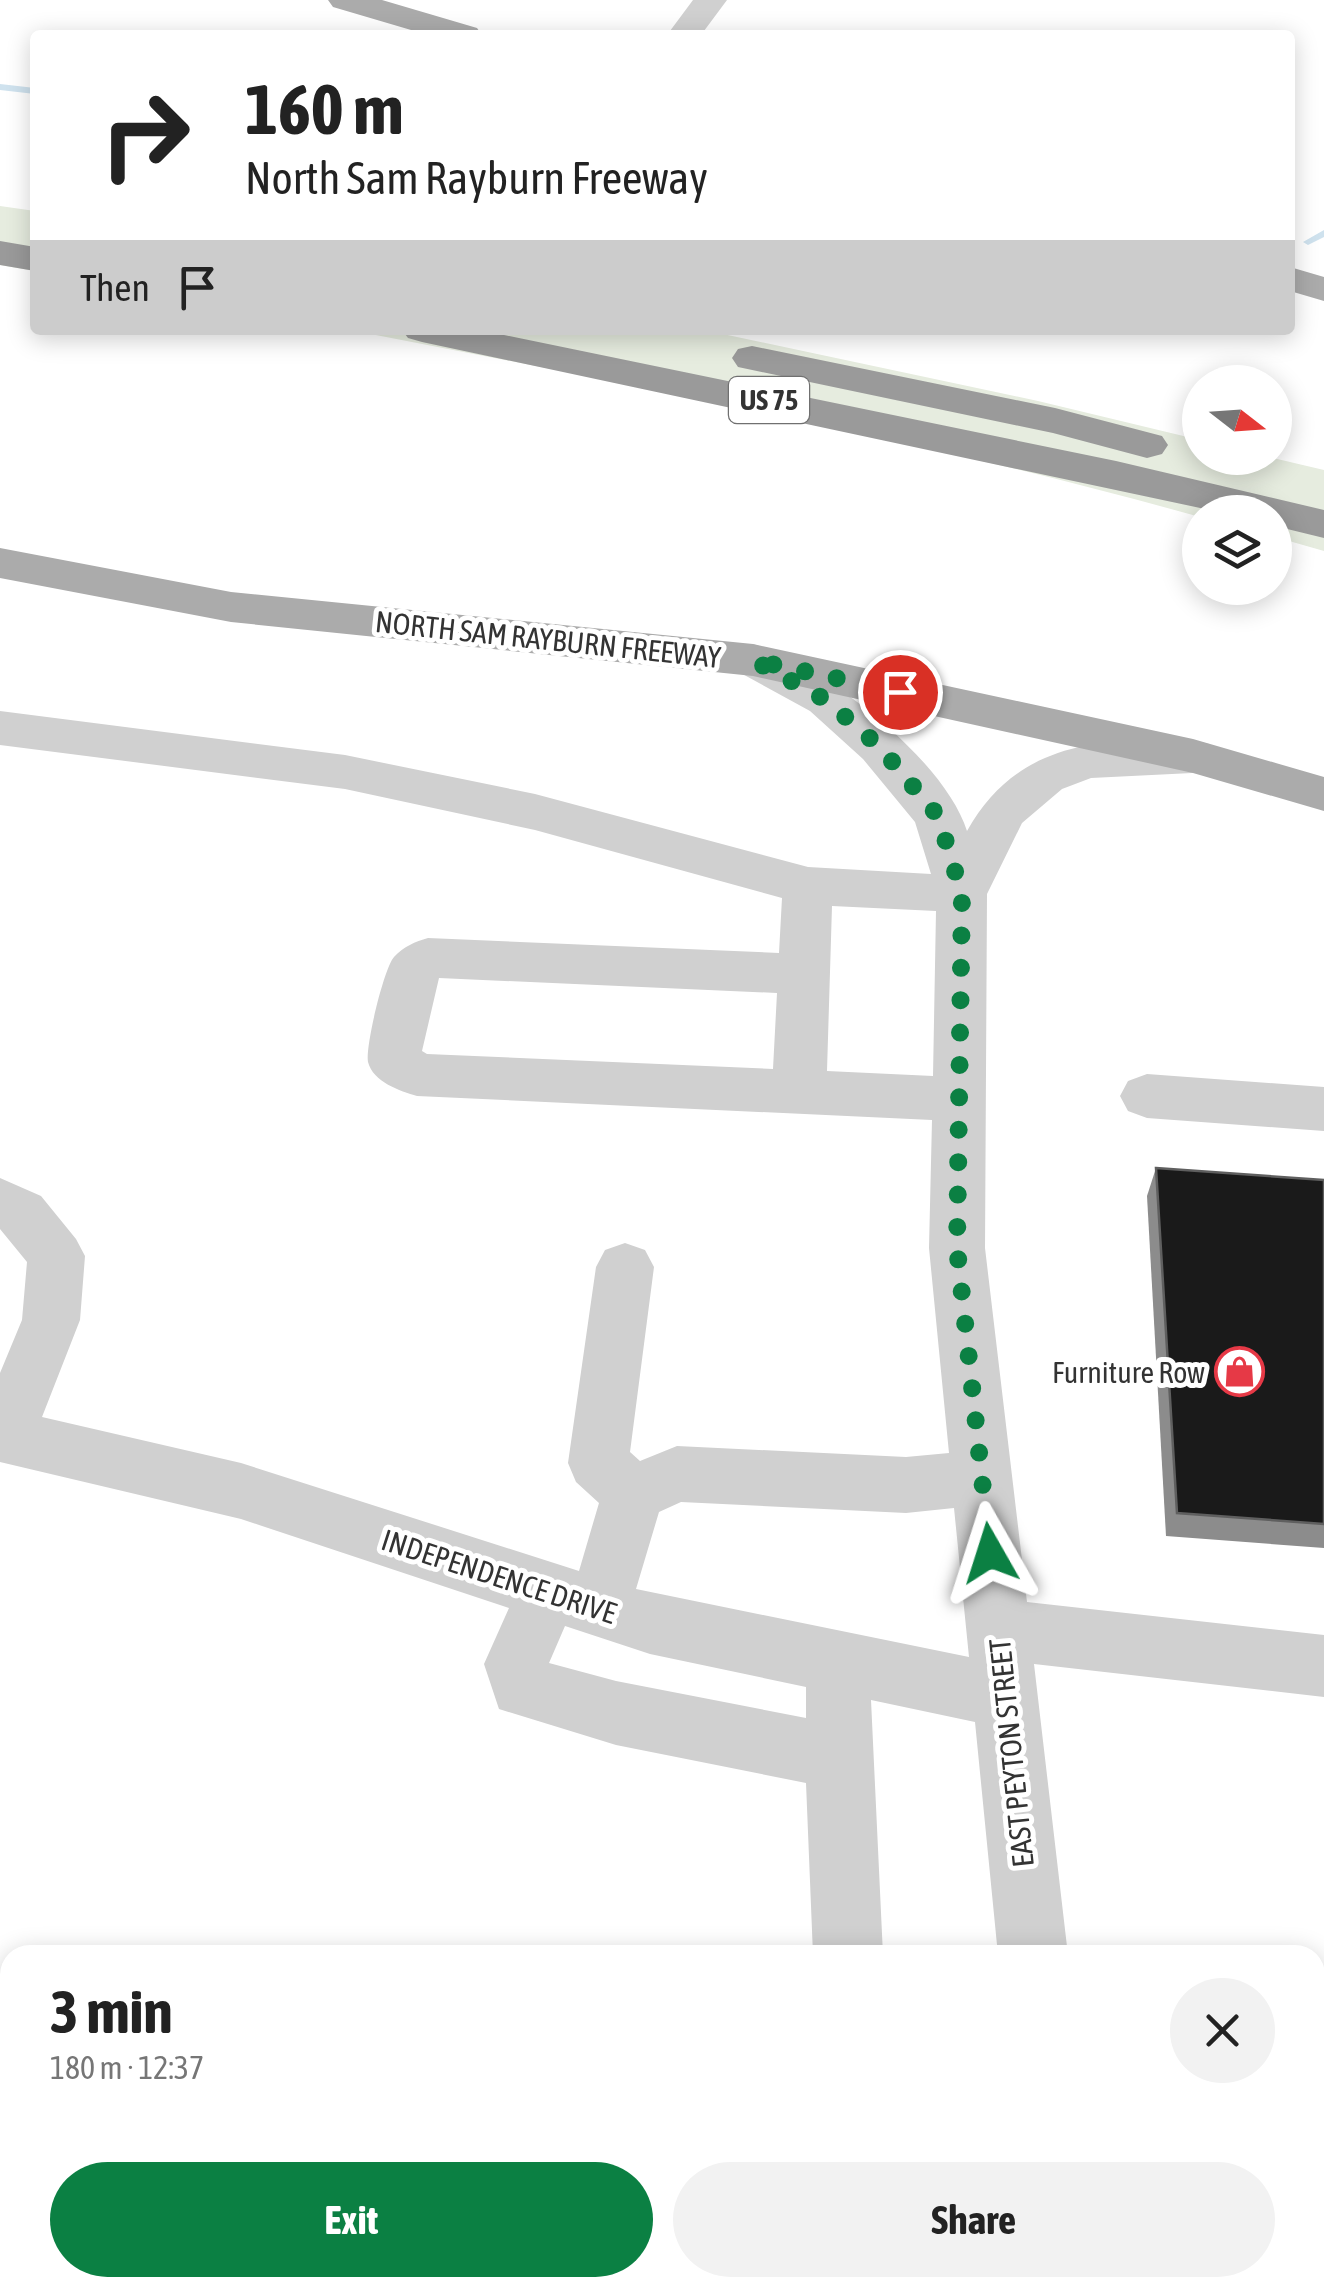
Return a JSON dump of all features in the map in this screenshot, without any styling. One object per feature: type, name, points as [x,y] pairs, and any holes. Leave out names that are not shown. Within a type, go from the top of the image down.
[{"type":"highway","points":[[8,247],[30,227]]},
{"type":"highway","name":"US 75","points":[[446,335],[1116,474],[1324,524]]},
{"type":"highway","name":"US 75","points":[[712,350],[1055,420],[1324,491]]},
{"type":"main road","points":[[346,0],[447,30]]},
{"type":"main road","points":[[1295,281],[1324,290]]},
{"type":"main road","name":"NORTH SAM RAYBURN FREEWAY","points":[[0,563],[231,607],[753,660],[1193,756],[1324,794]]},
{"type":"street","points":[[687,30],[702,2]]},
{"type":"street","name":"EAST PEYTON STREET","points":[[753,660],[826,700],[890,759],[938,816],[962,894],[957,1248],[1032,1945]]},
{"type":"street","points":[[0,728],[346,772],[535,812],[808,886],[962,894]]},
{"type":"street","name":"EAST PEYTON STREET","points":[[962,894],[1005,811],[1044,776],[1099,757],[1193,756]]},
{"type":"street","points":[[799,1092],[808,886]]},
{"type":"street","points":[[804,974],[428,958],[411,972],[394,1060],[418,1075],[959,1098]]},
{"type":"street","points":[[1147,1096],[1324,1109]]},
{"type":"street","points":[[0,1201],[21,1213],[56,1256],[52,1320],[2,1436]]},
{"type":"street","points":[[626,1268],[598,1463],[632,1494]]},
{"type":"street","name":"INDEPENDENCE DRIVE","points":[[2,1436],[241,1491],[650,1624],[1004,1696]]},
{"type":"street","points":[[839,1757],[616,1712],[522,1687],[516,1664],[573,1600],[632,1494],[676,1474],[906,1484],[982,1478]]},
{"type":"street","points":[[998,1629],[1324,1666]]},
{"type":"street","points":[[838,1662],[848,1945]]},
{"type":"shaded area","points":[[0,206],[30,210],[30,270],[0,265]]},
{"type":"shaded area","points":[[375,335],[728,335],[1038,401],[1182,436],[1182,475],[1292,475],[1292,462],[1324,470],[1324,551],[1292,542],[1292,495],[1182,495],[1182,512],[883,438]]},
{"type":"building","name":"Furniture Row","points":[[1156,1168],[1324,1180],[1324,1524],[1177,1513]]},
{"type":"waterway","points":[[0,87],[30,90]]},
{"type":"waterway","points":[[1308,242],[1324,233]]},
{"type":"place","name":"Furniture Row","points":[[1240,1372]]},
{"type":"route","points":[[900,692],[753,660],[826,700],[880,747],[938,816],[962,894],[957,1248],[990,1553]]}]
